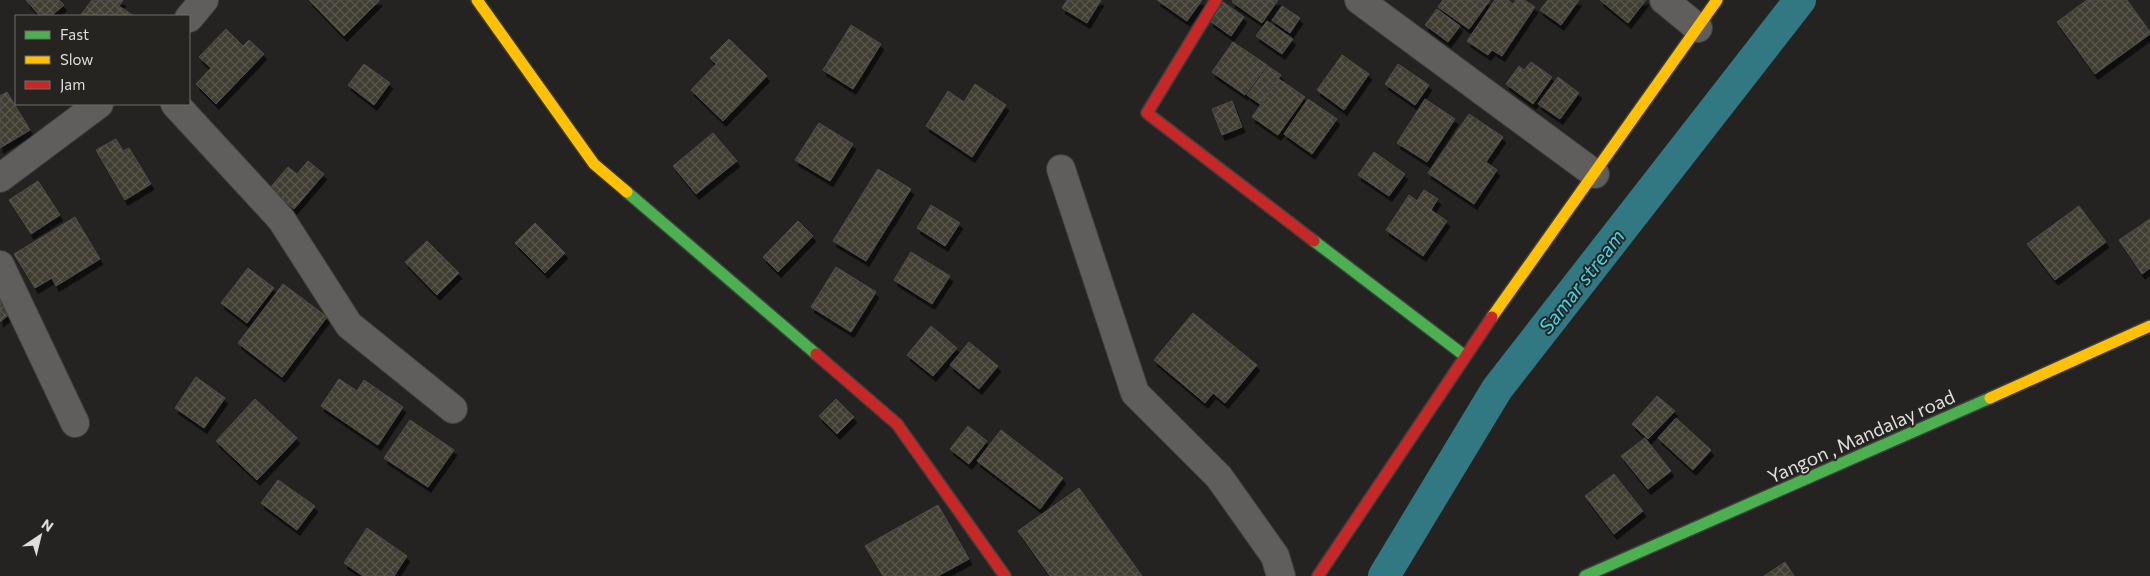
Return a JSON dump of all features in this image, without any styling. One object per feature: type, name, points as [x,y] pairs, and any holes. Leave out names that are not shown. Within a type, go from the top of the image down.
[{"type":"main road","points":[[477,0],[594,164],[897,424],[1005,576]]},
{"type":"main road","points":[[1216,0],[1147,113],[1465,356]]},
{"type":"main road","points":[[1318,576],[1465,356],[1717,0]]},
{"type":"main road","name":"Yangon , Mandalay road","points":[[1585,576],[2150,326]]},
{"type":"street","points":[[190,17],[204,0]]},
{"type":"street","points":[[1359,0],[1595,174]]},
{"type":"street","points":[[1664,0],[1698,28]]},
{"type":"street","points":[[0,178],[98,105]]},
{"type":"street","points":[[176,105],[281,219],[349,325],[453,409]]},
{"type":"street","points":[[1061,170],[1135,393],[1219,477],[1275,556],[1281,576]]},
{"type":"street","points":[[0,265],[75,423]]},
{"type":"building","points":[[26,0],[59,0],[64,5],[52,15],[39,15]]},
{"type":"building","points":[[92,0],[123,0],[119,6],[132,15],[81,15]]},
{"type":"building","points":[[309,0],[379,0],[379,1],[344,36]]},
{"type":"building","points":[[1067,0],[1101,0],[1087,23],[1062,8]]},
{"type":"building","points":[[1157,0],[1202,0],[1187,21]]},
{"type":"building","points":[[1233,0],[1278,0],[1262,23],[1232,2]]},
{"type":"building","points":[[1443,0],[1490,0],[1469,29],[1438,7]]},
{"type":"building","points":[[1495,0],[1508,0],[1513,4],[1516,0],[1524,0],[1535,7],[1502,56],[1492,50],[1488,55],[1467,41]]},
{"type":"building","points":[[1548,0],[1579,0],[1561,25],[1540,10]]},
{"type":"building","points":[[1600,0],[1646,0],[1628,23]]},
{"type":"building","points":[[2087,0],[2127,0],[2150,32],[2150,34],[2095,74],[2057,22]]},
{"type":"building","points":[[1223,2],[1244,17],[1231,36],[1210,21]]},
{"type":"building","points":[[1282,6],[1300,18],[1290,33],[1272,20]]},
{"type":"building","points":[[1437,9],[1460,26],[1448,42],[1425,25]]},
{"type":"building","points":[[1267,21],[1293,39],[1282,54],[1256,36]]},
{"type":"building","points":[[851,25],[881,44],[853,89],[823,70]]},
{"type":"building","points":[[226,29],[243,46],[249,40],[264,54],[216,104],[196,84],[211,68],[199,57]]},
{"type":"building","points":[[729,39],[767,76],[723,121],[691,90],[716,64],[710,58]]},
{"type":"building","points":[[1233,42],[1267,65],[1245,95],[1212,72]]},
{"type":"building","points":[[1342,55],[1369,74],[1344,110],[1317,90]]},
{"type":"building","points":[[1531,62],[1552,77],[1533,104],[1506,84],[1519,66],[1524,70]]},
{"type":"building","points":[[364,64],[390,83],[374,105],[348,85]]},
{"type":"building","points":[[1398,64],[1429,85],[1415,105],[1385,84]]},
{"type":"building","points":[[1268,66],[1281,75],[1260,104],[1247,95]]},
{"type":"building","points":[[1558,77],[1579,93],[1560,119],[1538,104]]},
{"type":"building","points":[[1279,79],[1305,97],[1278,135],[1252,117]]},
{"type":"building","points":[[975,84],[1006,105],[972,157],[926,126],[948,91],[964,102]]},
{"type":"building","points":[[7,92],[30,130],[0,148],[0,96]]},
{"type":"building","points":[[1308,99],[1337,119],[1312,154],[1284,134]]},
{"type":"building","points":[[1425,99],[1455,119],[1427,162],[1397,143]]},
{"type":"building","points":[[1232,101],[1242,127],[1222,135],[1212,109]]},
{"type":"building","points":[[1469,114],[1503,137],[1486,162],[1497,170],[1474,204],[1428,173]]},
{"type":"building","points":[[819,123],[853,144],[830,181],[795,160]]},
{"type":"building","points":[[713,133],[737,161],[696,194],[673,166]]},
{"type":"building","points":[[116,139],[123,151],[129,148],[151,184],[125,200],[96,150]]},
{"type":"building","points":[[1374,152],[1405,174],[1389,196],[1358,175]]},
{"type":"building","points":[[308,161],[324,174],[294,209],[270,188],[288,167],[297,174]]},
{"type":"building","points":[[878,169],[911,189],[866,261],[833,241]]},
{"type":"building","points":[[38,181],[60,215],[31,234],[9,200]]},
{"type":"building","points":[[1424,190],[1438,199],[1431,210],[1447,221],[1423,256],[1386,230],[1409,195],[1417,201]]},
{"type":"building","points":[[931,205],[960,223],[945,246],[917,228]]},
{"type":"building","points":[[2079,206],[2106,242],[2055,280],[2027,244]]},
{"type":"building","points":[[75,217],[100,259],[56,286],[52,278],[35,288],[14,254]]},
{"type":"building","points":[[2150,219],[2150,268],[2142,274],[2119,240]]},
{"type":"building","points":[[798,221],[813,236],[778,272],[763,257]]},
{"type":"building","points":[[535,223],[565,253],[545,273],[515,243]]},
{"type":"building","points":[[427,241],[459,273],[437,295],[405,262]]},
{"type":"building","points":[[911,252],[950,276],[932,304],[894,280]]},
{"type":"building","points":[[836,267],[876,292],[851,332],[811,307]]},
{"type":"building","points":[[248,268],[274,288],[247,323],[221,303]]},
{"type":"building","points":[[283,284],[327,317],[282,377],[238,343]]},
{"type":"building","points":[[0,289],[17,308],[0,322]]},
{"type":"building","points":[[1193,313],[1257,365],[1225,403],[1213,393],[1205,403],[1154,360]]},
{"type":"building","points":[[931,326],[957,348],[933,376],[907,355]]},
{"type":"building","points":[[969,342],[998,366],[979,389],[950,365]]},
{"type":"building","points":[[196,377],[225,398],[204,428],[175,408]]},
{"type":"building","points":[[339,379],[357,391],[364,380],[403,407],[378,445],[321,406]]},
{"type":"building","points":[[1657,396],[1675,411],[1648,439],[1632,424]]},
{"type":"building","points":[[255,399],[297,438],[257,480],[216,441]]},
{"type":"building","points":[[836,399],[854,417],[837,434],[819,416]]},
{"type":"building","points":[[1676,418],[1711,450],[1693,470],[1658,438]]},
{"type":"building","points":[[410,420],[454,450],[428,487],[384,458]]},
{"type":"building","points":[[968,426],[987,441],[969,464],[950,449]]},
{"type":"building","points":[[1001,430],[1063,478],[1040,509],[977,461]]},
{"type":"building","points":[[1645,438],[1671,471],[1648,489],[1621,456]]},
{"type":"building","points":[[1614,474],[1643,511],[1614,534],[1585,496]]},
{"type":"building","points":[[278,480],[315,506],[297,530],[261,503]]},
{"type":"building","points":[[1079,488],[1142,576],[1050,576],[1018,531]]},
{"type":"building","points":[[938,505],[969,559],[938,576],[883,576],[865,546]]},
{"type":"building","points":[[367,528],[407,556],[394,576],[363,576],[344,563]]},
{"type":"building","points":[[1785,562],[1794,576],[1764,576]]},
{"type":"waterway","name":"Samar stream","points":[[1384,576],[1497,389],[1800,0]]},
{"type":"traffic: fast","points":[[627,192],[816,354]]},
{"type":"traffic: fast","points":[[1314,241],[1465,356]]},
{"type":"traffic: fast","points":[[1585,576],[1990,398]]},
{"type":"traffic: slow","points":[[477,0],[594,164],[627,192]]},
{"type":"traffic: slow","points":[[1492,317],[1717,0]]},
{"type":"traffic: slow","points":[[1990,398],[2150,326]]},
{"type":"traffic: jam","points":[[1216,0],[1147,113],[1314,241]]},
{"type":"traffic: jam","points":[[1318,576],[1492,317]]},
{"type":"traffic: jam","points":[[816,354],[897,424],[1005,576]]}]
